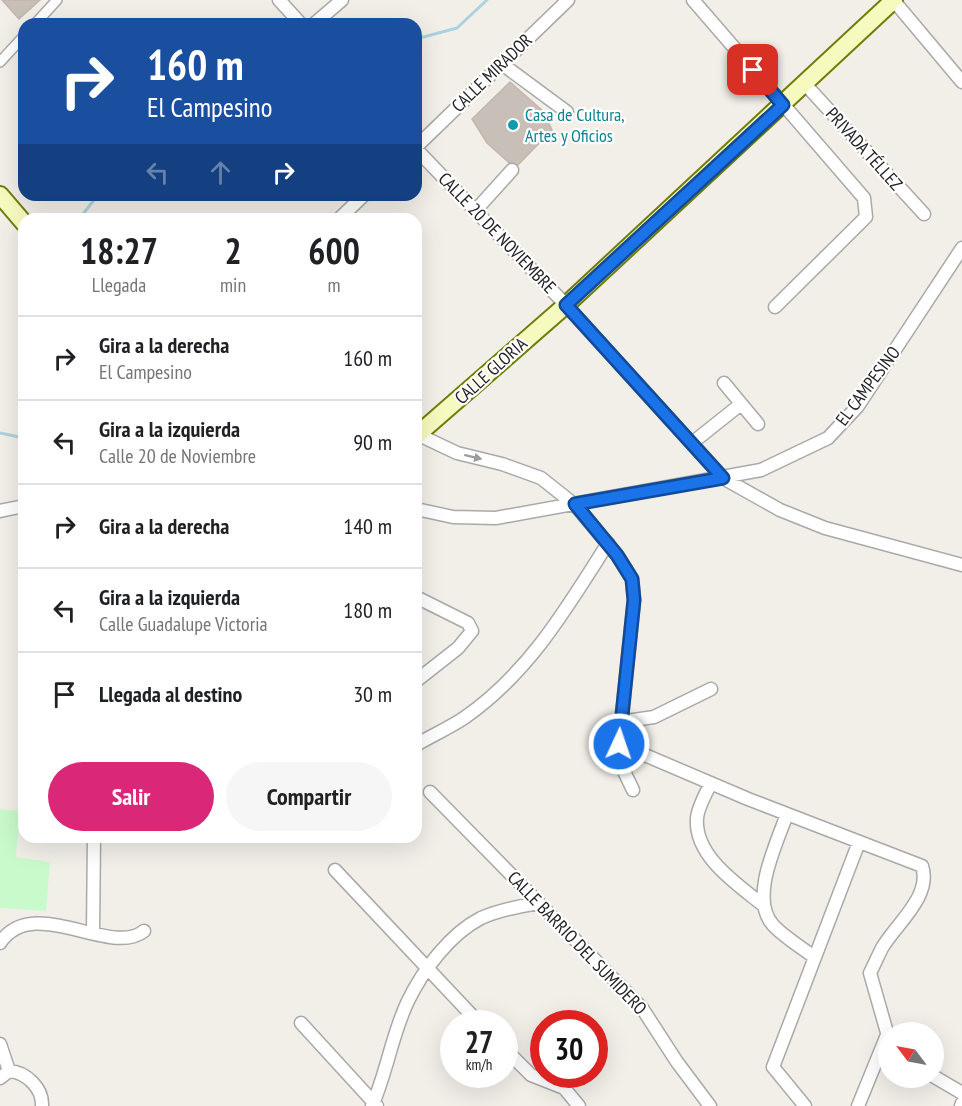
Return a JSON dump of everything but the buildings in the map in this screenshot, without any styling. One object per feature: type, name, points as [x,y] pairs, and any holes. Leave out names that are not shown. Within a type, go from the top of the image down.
[{"type":"main road","name":"CALLE GLORIA","points":[[422,431],[566,305],[894,0]]},
{"type":"main road","points":[[0,195],[18,216]]},
{"type":"street","points":[[40,18],[57,0]]},
{"type":"street","points":[[279,0],[296,18]]},
{"type":"street","points":[[321,18],[342,0]]},
{"type":"street","name":"CALLE MIRADOR","points":[[422,142],[568,0]]},
{"type":"street","points":[[693,0],[864,198],[866,217],[775,307]]},
{"type":"street","points":[[894,0],[962,82]]},
{"type":"street","points":[[0,62],[18,42]]},
{"type":"street","points":[[502,64],[567,112]]},
{"type":"street","name":"PRIVADA TÉLLEZ","points":[[805,84],[924,214]]},
{"type":"street","name":"CALLE 20 DE NOVIEMBRE","points":[[422,154],[566,305],[723,478],[769,505],[825,528],[962,565]]},
{"type":"street","points":[[475,211],[512,170]]},
{"type":"street","points":[[344,213],[354,201]]},
{"type":"street","name":"EL CAMPESINO","points":[[422,510],[453,517],[496,518],[723,478],[761,470],[828,438],[858,406],[962,248]]},
{"type":"street","points":[[724,383],[758,424]]},
{"type":"street","points":[[692,443],[741,404]]},
{"type":"street","points":[[422,437],[457,453],[502,464],[541,478],[575,504],[608,543],[632,579],[634,600],[619,744],[621,765],[633,790]]},
{"type":"street","points":[[0,511],[18,507]]},
{"type":"street","points":[[422,742],[463,719],[502,687],[555,628],[608,543]]},
{"type":"street","points":[[422,600],[468,623],[472,631],[470,636],[422,676]]},
{"type":"street","points":[[620,722],[654,717],[711,689]]},
{"type":"street","points":[[619,744],[787,814],[922,866],[926,877],[915,904],[883,947],[870,974],[884,1022]]},
{"type":"street","points":[[711,783],[696,816],[698,832],[706,851],[724,873],[763,905],[772,924],[814,957]]},
{"type":"street","name":"CALLE BARRIO DEL SUMIDERO","points":[[430,792],[642,1008],[677,1062],[710,1106]]},
{"type":"street","points":[[763,905],[763,888],[787,814]]},
{"type":"street","points":[[805,1106],[773,1067],[859,842]]},
{"type":"street","points":[[93,932],[94,843]]},
{"type":"street","points":[[335,870],[466,1010]]},
{"type":"street","points":[[374,1105],[408,1002],[427,970],[454,938],[480,919],[513,907],[539,903]]},
{"type":"street","points":[[0,943],[14,930],[28,926],[56,924],[119,939],[135,938],[144,931]]},
{"type":"street","points":[[301,1023],[374,1105]]},
{"type":"street","points":[[0,1044],[5,1075],[27,1077],[36,1086],[42,1106]]},
{"type":"street","points":[[858,1106],[878,1059]]},
{"type":"street","points":[[518,1062],[531,1075],[564,1088],[579,1106]]},
{"type":"street","points":[[944,1082],[962,1093]]},
{"type":"green space","points":[[0,809],[18,811],[16,857],[50,862],[46,911],[0,908]]},
{"type":"waterway","points":[[422,37],[457,28],[487,0]]},
{"type":"waterway","points":[[84,213],[93,201]]},
{"type":"waterway","points":[[0,433],[18,437]]},
{"type":"place","name":"Casa de Cultura, Artes y Oficios","points":[[513,125]]},
{"type":"route","points":[[619,744],[634,600],[632,579],[617,555],[575,504],[723,478],[566,305],[783,105],[753,70]]}]
